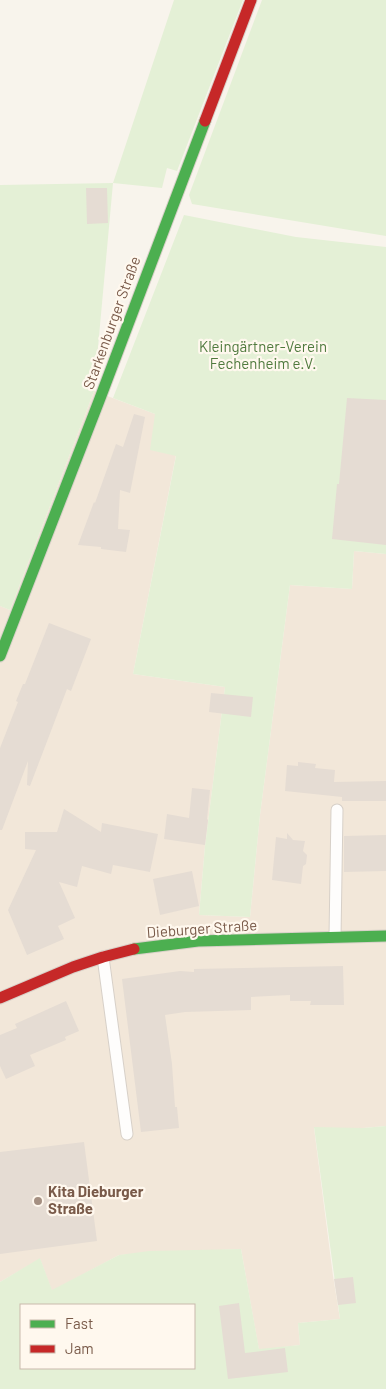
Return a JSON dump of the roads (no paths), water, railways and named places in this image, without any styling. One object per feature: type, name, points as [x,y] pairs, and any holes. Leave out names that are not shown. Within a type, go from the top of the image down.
[{"type":"street","name":"Starkenburger Straße","points":[[0,656],[251,0]]},
{"type":"street","name":"Dieburger Straße","points":[[0,998],[73,966],[138,948],[198,941],[386,936]]},
{"type":"lane","points":[[336,937],[337,810]]},
{"type":"lane","points":[[103,957],[127,1134]]},
{"type":"place","name":"Kita Dieburger Straße","points":[[38,1201]]},
{"type":"park label","name":"Kleingärtner-Verein Fechenheim e.V.","points":[[263,356]]}]
